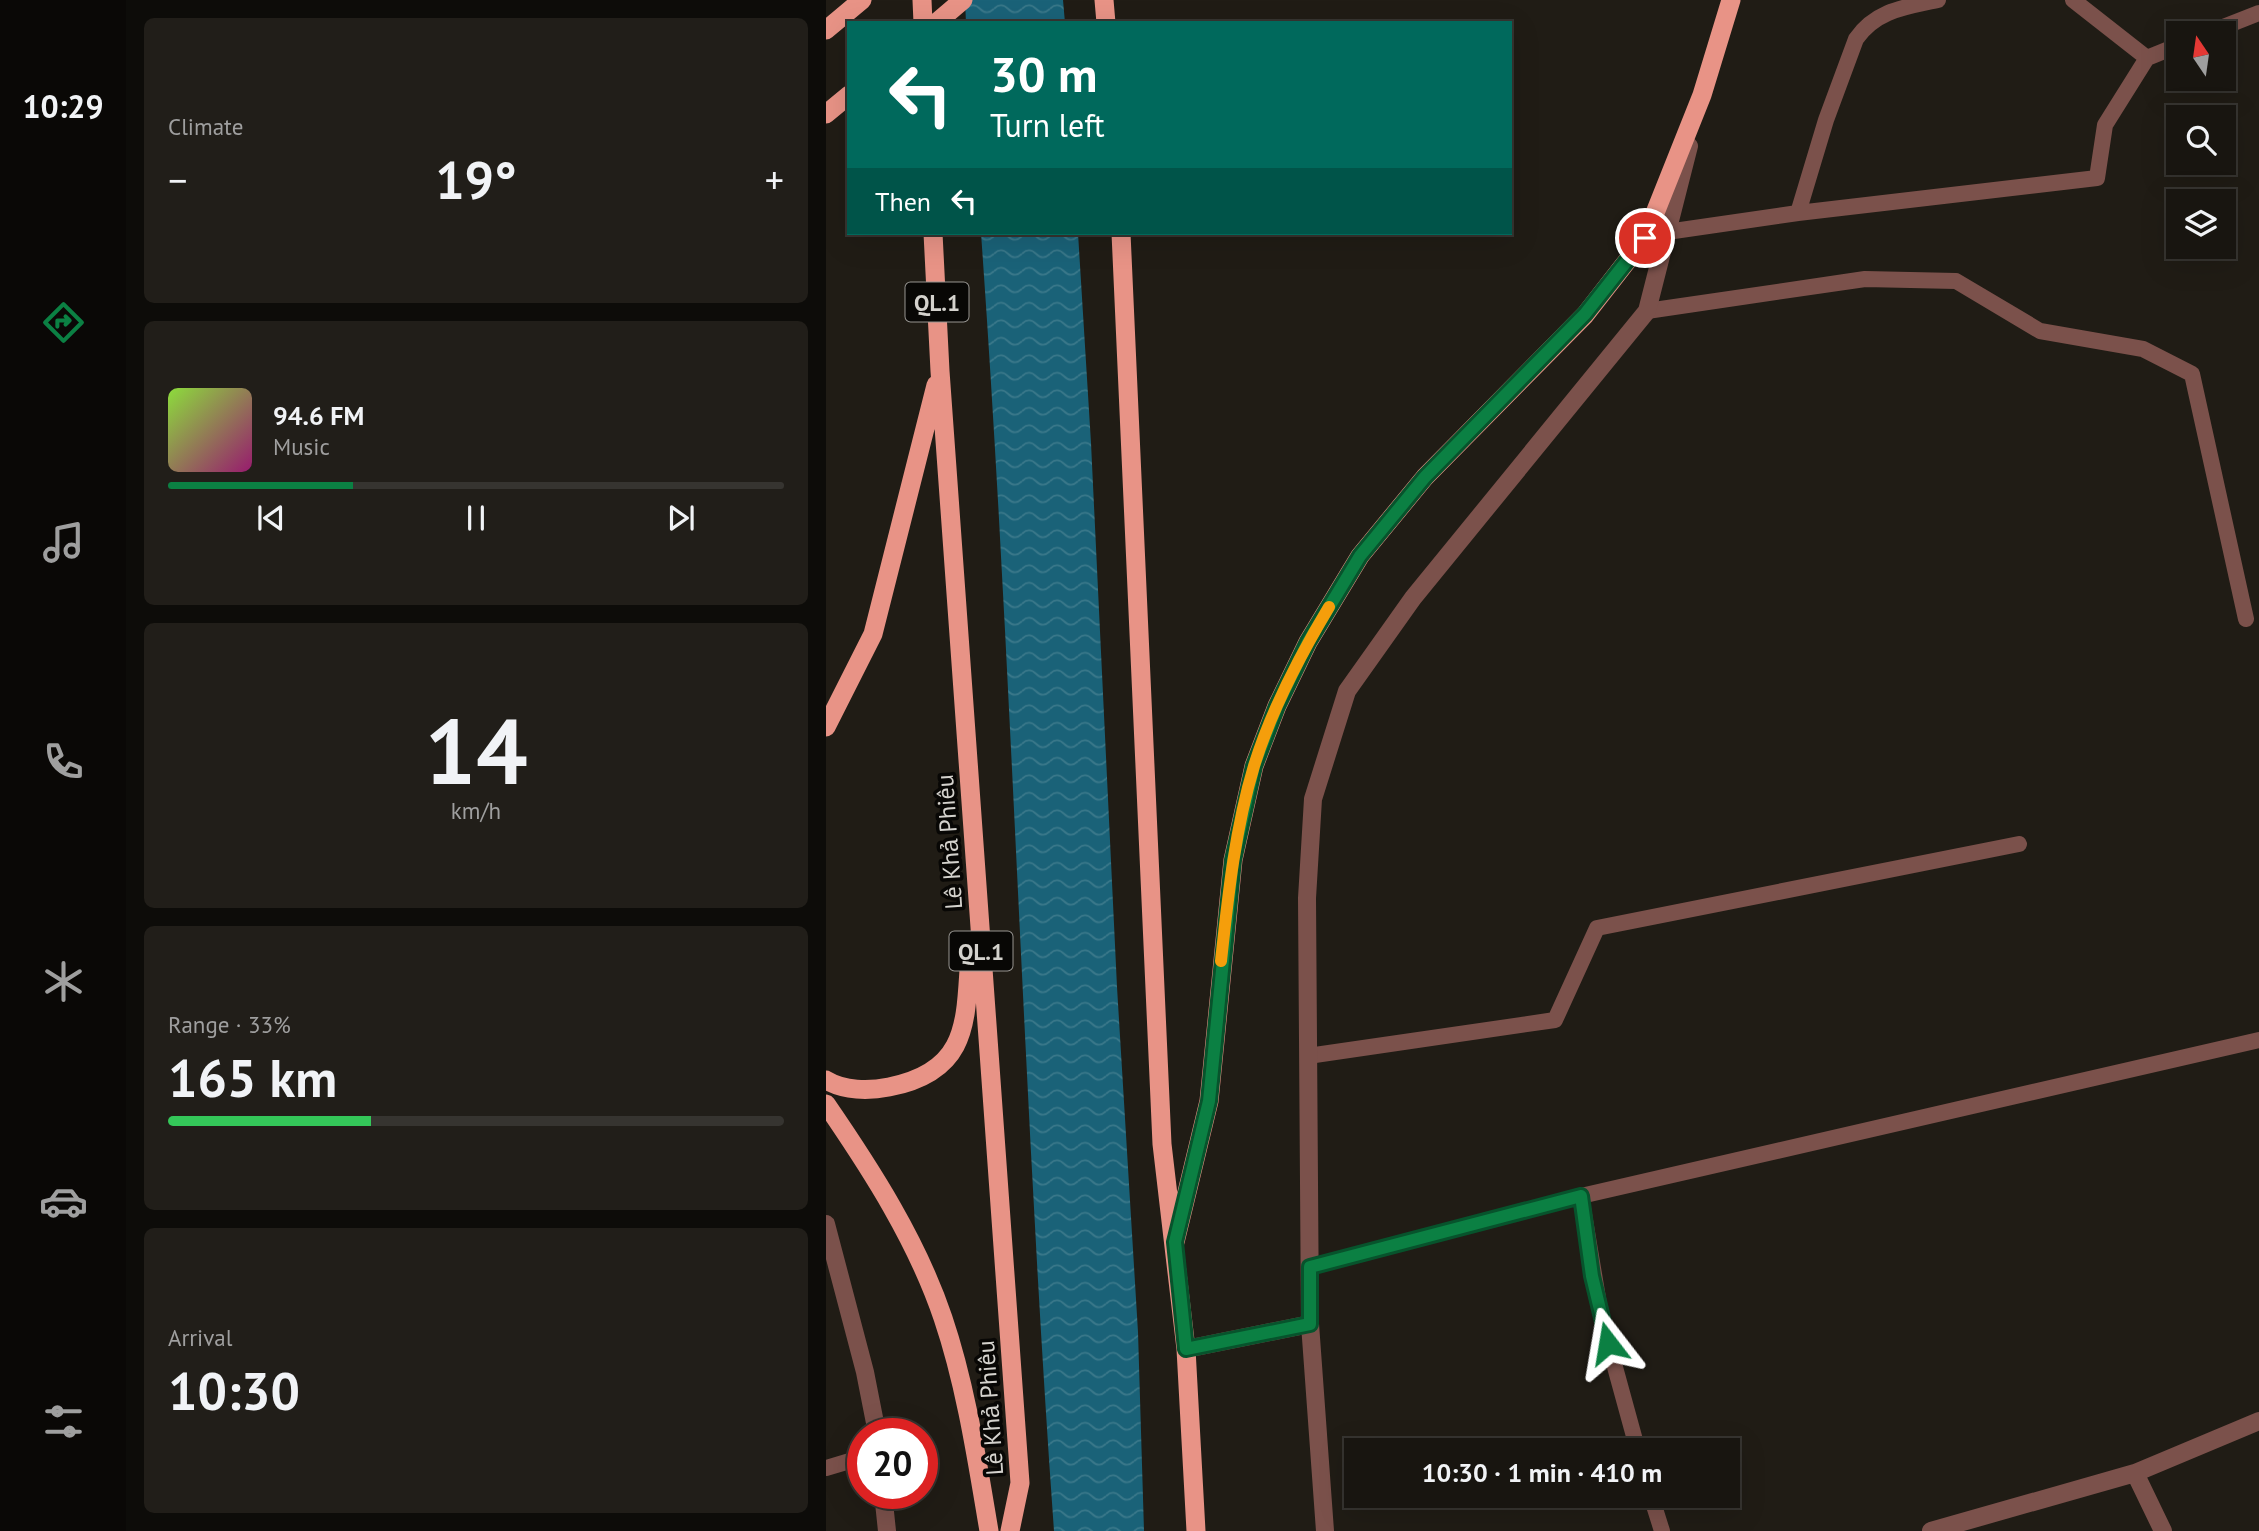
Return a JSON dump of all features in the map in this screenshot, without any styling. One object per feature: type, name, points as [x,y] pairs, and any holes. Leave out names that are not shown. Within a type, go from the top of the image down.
[{"type":"highway","points":[[826,30],[862,0]]},
{"type":"highway","points":[[922,0],[923,21]]},
{"type":"highway","points":[[938,21],[963,0]]},
{"type":"highway","points":[[1104,0],[1106,21]]},
{"type":"highway","points":[[1175,1242],[1209,1101],[1233,860],[1254,766],[1277,706],[1308,642],[1360,556],[1425,477],[1585,314],[1645,238],[1702,95],[1731,0]]},
{"type":"highway","name":"Lê Khả Phiêu","points":[[933,235],[940,371],[1020,1483],[1010,1531]]},
{"type":"highway","points":[[1121,235],[1162,1144],[1186,1349],[1196,1531]]},
{"type":"highway","points":[[826,727],[873,634],[940,371]]},
{"type":"highway","points":[[826,1080],[838,1087],[877,1089],[913,1082],[943,1064],[960,1035],[969,1006],[970,959],[977,887]]},
{"type":"highway","points":[[826,1104],[858,1150],[905,1228],[943,1318],[975,1451],[989,1531]]},
{"type":"street","points":[[1325,1531],[1310,1324],[1307,898],[1313,799],[1347,691],[1413,598],[1647,311],[1702,95]]},
{"type":"street","points":[[826,1224],[857,1336],[874,1418]]},
{"type":"street","points":[[1186,1349],[1310,1324]]},
{"type":"street","points":[[1931,1531],[2135,1474],[2259,1421]]},
{"type":"street","points":[[2135,1474],[2163,1531]]},
{"type":"street","points":[[885,1509],[887,1531]]},
{"type":"lane","points":[[1798,213],[1826,120],[1860,33],[1874,19],[1888,11],[1938,0]]},
{"type":"lane","points":[[2073,0],[2147,58]]},
{"type":"lane","points":[[2236,22],[2259,13]]},
{"type":"lane","points":[[1667,232],[1798,213],[2097,178],[2105,125],[2147,58],[2166,50]]},
{"type":"lane","points":[[1647,311],[1866,279],[1956,281],[2040,331],[2143,349],[2192,374],[2246,619]]},
{"type":"lane","points":[[1308,1056],[1555,1020],[1597,928],[2019,844]]},
{"type":"lane","points":[[1310,1267],[1581,1196],[2259,1040]]},
{"type":"lane","points":[[1581,1196],[1601,1317],[1634,1438]]},
{"type":"lane","points":[[826,1468],[847,1462]]},
{"type":"lane","points":[[1655,1508],[1662,1531]]},
{"type":"water","points":[[965,0],[1063,0],[1065,21],[966,21]]},
{"type":"water","points":[[981,235],[1078,235],[1091,443],[1117,987],[1138,1332],[1144,1531],[1054,1531],[1034,1207],[992,395]]},
{"type":"slow traffic","points":[[1221,961],[1233,860],[1254,766],[1277,706],[1308,642],[1329,607]]},
{"type":"route","points":[[1608,1343],[1592,1276],[1581,1196],[1310,1267],[1310,1324],[1186,1349],[1175,1242],[1209,1101],[1220,965],[1233,860],[1254,766],[1277,706],[1308,642],[1360,556],[1425,477],[1585,314],[1645,238]]}]
